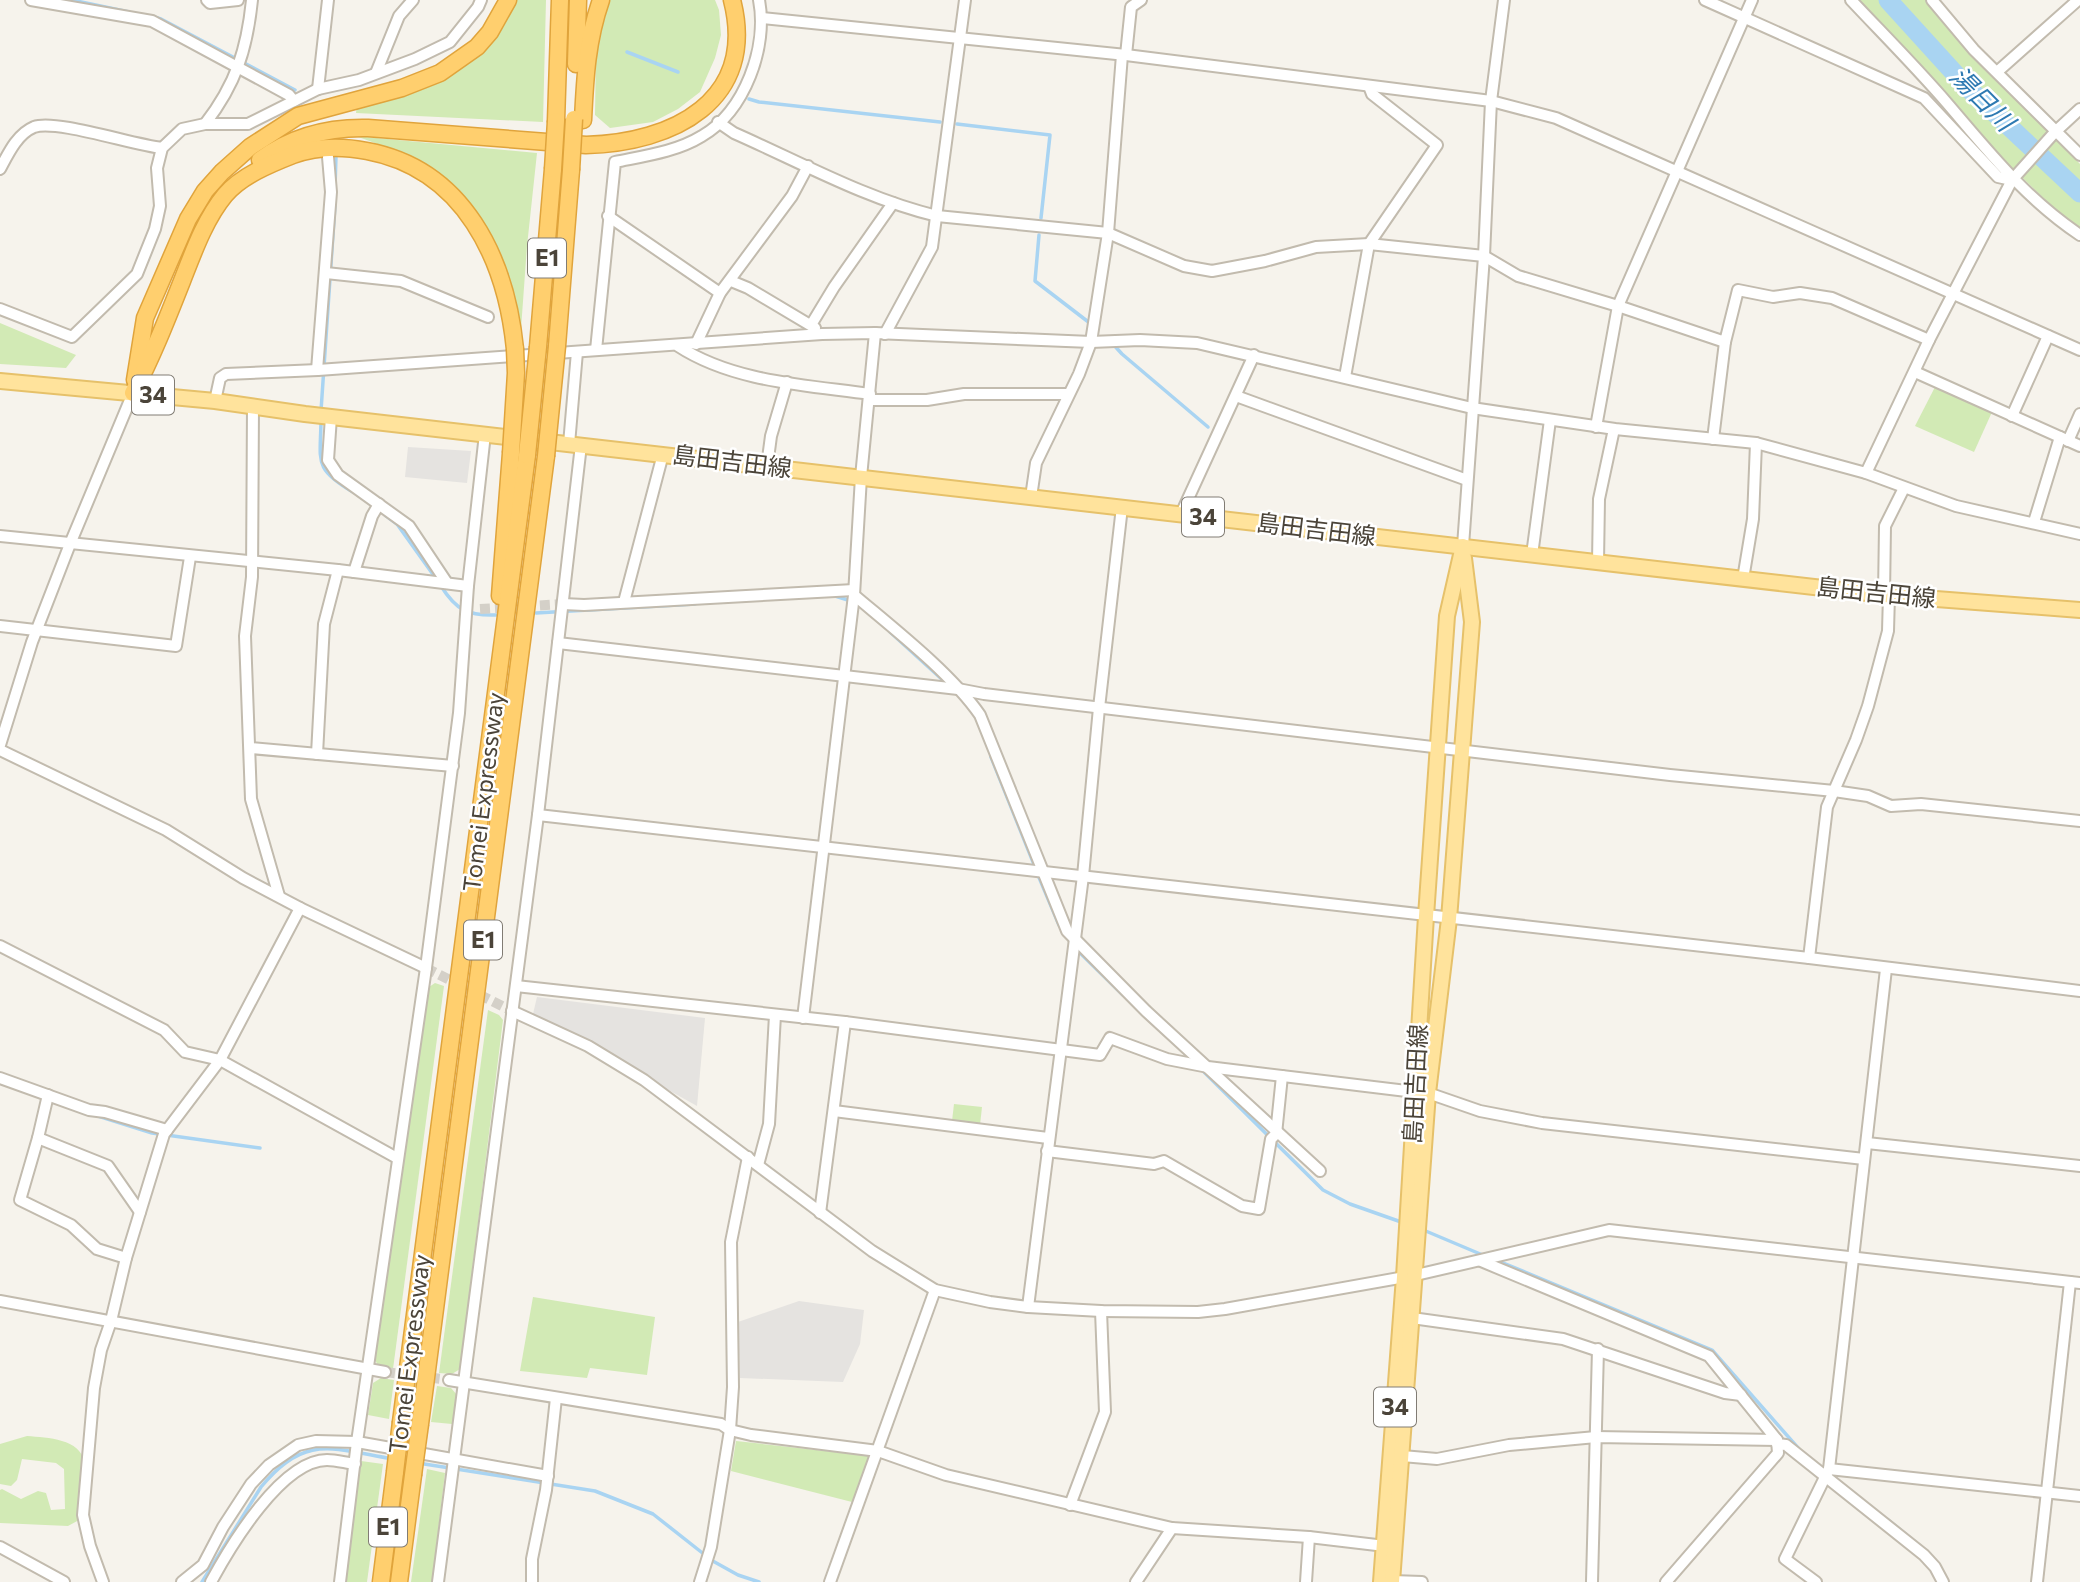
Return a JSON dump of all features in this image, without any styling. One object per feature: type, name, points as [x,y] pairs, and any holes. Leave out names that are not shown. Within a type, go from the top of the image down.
[{"type":"highway","points":[[133,393],[145,318],[188,219],[205,191],[222,172],[250,147],[310,111],[402,88],[440,74],[477,47],[490,32],[509,0]]},
{"type":"highway","name":"Tomei Expressway","points":[[381,1582],[487,766],[519,454],[538,347],[553,169],[560,0]]},
{"type":"highway","name":"Tomei Expressway","points":[[399,1582],[546,456],[578,119],[578,0]]},
{"type":"highway","points":[[578,119],[587,50],[601,0]]},
{"type":"highway","points":[[265,138],[306,124],[346,118],[562,136],[609,135],[642,130],[681,115],[700,99],[713,83],[728,43],[729,24],[724,0]]},
{"type":"highway","points":[[133,393],[152,357],[194,251],[217,206],[242,173],[266,156],[314,133],[339,128],[586,145],[614,144],[660,134],[685,122],[707,105],[728,75],[737,41],[732,0]]},
{"type":"highway","points":[[226,194],[276,162],[303,151],[320,149],[363,150],[388,156],[413,167],[453,197],[472,220],[488,247],[508,300],[516,373],[519,454]]},
{"type":"main road","name":"島田吉田線","points":[[0,381],[215,401],[305,414],[1886,595],[2080,610]]},
{"type":"main road","name":"島田吉田線","points":[[1389,1582],[1385,1546],[1410,1276],[1421,1093],[1426,916],[1447,616],[1463,546]]},
{"type":"main road","name":"島田吉田線","points":[[1421,1093],[1449,919],[1472,622],[1463,546]]},
{"type":"main road","name":"島田吉田線","points":[[1389,1582],[1412,1318],[1410,1276]]},
{"type":"street","points":[[31,0],[152,21],[294,100]]},
{"type":"street","points":[[207,0],[210,3],[238,0]]},
{"type":"street","points":[[205,124],[222,102],[239,67],[249,32],[252,0]]},
{"type":"street","points":[[318,89],[328,0]]},
{"type":"street","points":[[376,73],[399,16],[413,0]]},
{"type":"street","points":[[0,309],[72,337],[137,274],[155,229],[160,206],[157,168],[163,148],[182,129],[205,124],[248,124],[318,89],[415,59],[450,42],[481,0]]},
{"type":"street","points":[[596,350],[615,162],[682,146],[704,136],[719,122],[738,100],[751,74],[762,18],[759,0]]},
{"type":"street","points":[[803,1018],[854,594],[861,477],[880,333],[932,247],[965,0]]},
{"type":"street","points":[[1463,546],[1484,256],[1491,101],[1504,0]]},
{"type":"street","points":[[1704,0],[1924,98],[1998,177],[2014,178]]},
{"type":"street","points":[[1596,427],[1618,306],[1752,0]]},
{"type":"street","points":[[1851,0],[2038,205],[2080,235]]},
{"type":"street","points":[[1932,0],[1974,50],[2054,134],[2080,155]]},
{"type":"street","points":[[1997,72],[2078,0]]},
{"type":"street","points":[[1031,497],[1036,463],[1095,339],[1095,318],[1108,233],[1124,55],[1131,7],[1137,1]]},
{"type":"street","points":[[762,18],[1124,55],[1491,101],[1556,118],[2080,350]]},
{"type":"street","points":[[1345,377],[1369,244],[1437,145],[1372,94],[1369,86]]},
{"type":"street","points":[[1866,474],[1929,340],[2014,178],[2080,109]]},
{"type":"street","points":[[719,122],[734,133],[893,203],[937,216],[1108,233],[1184,266],[1212,271],[1265,261],[1316,247],[1369,244],[1484,256],[1518,276],[1725,342]]},
{"type":"street","points":[[0,169],[10,149],[23,134],[35,127],[58,126],[142,146],[163,148]]},
{"type":"street","points":[[318,370],[331,274],[331,192],[328,158]]},
{"type":"street","points":[[696,344],[720,293],[792,196],[808,166]]},
{"type":"street","points":[[811,325],[834,287],[893,203]]},
{"type":"street","points":[[608,216],[720,293]]},
{"type":"street","points":[[331,274],[401,281],[488,317]]},
{"type":"street","points":[[730,281],[811,325],[822,334]]},
{"type":"street","points":[[1713,439],[1725,342],[1738,290],[1773,297],[1800,293],[1832,298],[1929,340]]},
{"type":"street","points":[[215,401],[220,378],[226,374],[318,370],[822,334],[880,333],[1197,343],[1472,408],[1596,427],[1756,443],[1866,474],[1956,506],[2080,534]]},
{"type":"street","points":[[2012,416],[2048,336]]},
{"type":"street","points":[[677,345],[695,356],[728,369],[870,397],[927,400],[964,394],[1068,394]]},
{"type":"street","points":[[439,1582],[561,620],[575,445],[577,352]]},
{"type":"street","points":[[1181,514],[1254,355]]},
{"type":"street","points":[[1915,372],[2080,446]]},
{"type":"street","points":[[767,466],[771,436],[787,382]]},
{"type":"street","points":[[133,393],[37,630],[0,747],[166,830],[243,878],[300,908],[426,968]]},
{"type":"street","points":[[1236,396],[1467,480]]},
{"type":"street","points":[[253,406],[252,577],[245,636],[251,799],[279,896]]},
{"type":"street","points":[[2034,522],[2064,439],[2080,414]]},
{"type":"street","points":[[329,416],[328,460],[338,475],[377,508],[410,526],[446,583]]},
{"type":"street","points":[[1532,555],[1550,420]]},
{"type":"street","points":[[1598,562],[1600,499],[1614,429]]},
{"type":"street","points":[[340,1582],[453,766],[468,586],[485,434]]},
{"type":"street","points":[[1743,579],[1753,519],[1756,443]]},
{"type":"street","points":[[624,602],[663,454]]},
{"type":"street","points":[[1809,958],[1827,807],[1868,706],[1888,631],[1885,526],[1903,488]]},
{"type":"street","points":[[1028,1307],[1083,876],[1122,507]]},
{"type":"street","points":[[354,572],[377,508]]},
{"type":"street","points":[[0,536],[468,586]]},
{"type":"street","points":[[0,626],[176,646],[190,557]]},
{"type":"street","points":[[317,754],[324,624],[338,570]]},
{"type":"street","points":[[562,605],[854,594],[957,688],[980,715],[1041,872],[1067,931],[1074,940],[1274,1135],[1320,1171]]},
{"type":"street","points":[[467,606],[480,609]]},
{"type":"street","points":[[558,643],[957,688],[984,694],[1670,775],[1834,791],[1868,796],[1891,806],[1921,804],[2080,821]]},
{"type":"street","points":[[250,748],[453,766]]},
{"type":"street","points":[[538,814],[2080,991]]},
{"type":"street","points":[[103,1582],[90,1546],[83,1515],[94,1388],[101,1350],[126,1258],[164,1135],[220,1060],[300,908]]},
{"type":"street","points":[[0,946],[164,1030],[185,1052],[220,1060],[397,1158]]},
{"type":"street","points":[[1816,1582],[1785,1559],[1827,1473],[1886,969]]},
{"type":"street","points":[[516,986],[845,1022],[1100,1055],[1110,1038],[1167,1059],[1186,1063],[1421,1093],[1480,1111],[1542,1123],[1864,1159]]},
{"type":"street","points":[[512,1011],[588,1046],[644,1080],[872,1251],[935,1290],[990,1302],[1101,1311],[1198,1312],[1225,1309],[1410,1276],[1609,1230],[2075,1283],[2038,1582]]},
{"type":"street","points":[[700,1582],[710,1550],[730,1430],[733,1387],[731,1242],[753,1161],[769,1124],[775,1015]]},
{"type":"street","points":[[820,1213],[845,1022]]},
{"type":"street","points":[[1047,1151],[1154,1164],[1164,1161],[1242,1206],[1259,1209],[1274,1135],[1282,1076]]},
{"type":"street","points":[[0,1078],[47,1099],[105,1112],[164,1135]]},
{"type":"street","points":[[47,1099],[20,1200],[71,1224],[97,1249],[126,1258]]},
{"type":"street","points":[[834,1111],[1048,1138]]},
{"type":"street","points":[[38,1138],[108,1166],[140,1212]]},
{"type":"street","points":[[1867,1143],[2080,1166]]},
{"type":"street","points":[[1482,1261],[1709,1356],[1777,1442],[1778,1453],[1666,1582]]},
{"type":"street","points":[[830,1582],[935,1290]]},
{"type":"street","points":[[0,1301],[384,1372]]},
{"type":"street","points":[[1070,1505],[1105,1412],[1101,1311]]},
{"type":"street","points":[[1412,1318],[1563,1339],[1726,1394],[1741,1395]]},
{"type":"street","points":[[1592,1582],[1598,1349]]},
{"type":"street","points":[[449,1380],[721,1424],[730,1430],[751,1435],[878,1451],[946,1475],[1172,1528],[1309,1537],[1385,1546]]},
{"type":"street","points":[[532,1582],[532,1559],[546,1490],[556,1398]]},
{"type":"street","points":[[1402,1456],[1437,1459],[1509,1445],[1596,1437],[1777,1442],[1786,1445],[1827,1473],[1924,1555],[1943,1582]]},
{"type":"street","points":[[182,1582],[203,1565],[223,1527],[251,1484],[280,1455],[298,1445],[316,1441],[357,1444],[548,1476]]},
{"type":"street","points":[[211,1582],[265,1499],[280,1483],[300,1468],[326,1460],[355,1462]]},
{"type":"street","points":[[1827,1473],[2080,1496]]},
{"type":"street","points":[[1136,1582],[1172,1528]]},
{"type":"street","points":[[1306,1582],[1309,1537]]},
{"type":"street","points":[[0,1547],[64,1582]]},
{"type":"street","points":[[1389,1582],[1423,1582]]},
{"type":"green space","points":[[516,0],[546,0],[543,122],[356,113],[357,105],[461,66],[488,47]]},
{"type":"green space","points":[[610,0],[715,0],[719,10],[721,35],[715,58],[700,92],[678,109],[653,122],[610,128],[595,115],[596,47]]},
{"type":"green space","points":[[1849,0],[1926,0],[2080,164],[2080,228],[2061,215],[1953,111]]},
{"type":"green space","points":[[355,136],[537,153],[521,329],[513,290],[501,257],[472,211],[447,182],[431,169]]},
{"type":"green space","points":[[0,323],[76,355],[66,368],[0,364]]},
{"type":"green space","points":[[1935,387],[1992,412],[1974,452],[1915,426]]},
{"type":"green space","points":[[435,983],[444,986],[393,1369],[379,1367],[375,1360],[426,989]]},
{"type":"green space","points":[[488,1010],[503,1020],[460,1369],[452,1374],[439,1373]]},
{"type":"green space","points":[[954,1104],[982,1107],[980,1125],[952,1121]]},
{"type":"green space","points":[[533,1297],[655,1317],[647,1375],[590,1368],[587,1378],[520,1371]]},
{"type":"green space","points":[[381,1378],[394,1380],[389,1419],[368,1415],[373,1383]]},
{"type":"green space","points":[[437,1386],[451,1388],[457,1395],[452,1424],[431,1422]]},
{"type":"green space","points":[[27,1436],[62,1441],[70,1444],[82,1455],[85,1463],[79,1520],[68,1526],[0,1523],[2,1489],[21,1499],[38,1491],[46,1493],[51,1510],[65,1509],[64,1469],[56,1463],[22,1459],[17,1480],[11,1486],[0,1484],[0,1444]]},
{"type":"green space","points":[[736,1441],[871,1456],[852,1502],[731,1471]]},
{"type":"green space","points":[[361,1461],[383,1464],[367,1582],[345,1582]]},
{"type":"green space","points":[[427,1469],[445,1473],[432,1582],[411,1582]]},
{"type":"shaded area","points":[[408,447],[471,451],[467,483],[405,477]]},
{"type":"shaded area","points":[[537,997],[705,1018],[697,1106],[533,1014]]},
{"type":"shaded area","points":[[799,1301],[864,1310],[860,1344],[843,1382],[740,1378],[738,1322]]},
{"type":"waterway","points":[[72,0],[129,12]]},
{"type":"waterway","name":"湯日川","points":[[1888,0],[1968,88],[2080,193]]},
{"type":"waterway","points":[[154,17],[295,90]]},
{"type":"waterway","points":[[627,52],[678,72]]},
{"type":"waterway","points":[[749,99],[940,122]]},
{"type":"waterway","points":[[957,124],[1050,135],[1041,218]]},
{"type":"waterway","points":[[335,187],[336,156]]},
{"type":"waterway","points":[[321,411],[335,205]]},
{"type":"waterway","points":[[1039,235],[1035,281],[1091,324]]},
{"type":"waterway","points":[[1112,343],[1208,427]]},
{"type":"waterway","points":[[321,418],[320,454],[325,469],[353,492]]},
{"type":"waterway","points":[[385,515],[397,524],[437,580]]},
{"type":"waterway","points":[[441,586],[452,601],[464,610],[496,615]]},
{"type":"waterway","points":[[835,596],[851,601]]},
{"type":"waterway","points":[[536,613],[695,604]]},
{"type":"waterway","points":[[890,632],[946,683]]},
{"type":"waterway","points":[[991,757],[1035,867]]},
{"type":"waterway","points":[[1038,875],[1059,925]]},
{"type":"waterway","points":[[1076,949],[1123,995]]},
{"type":"waterway","points":[[1202,1070],[1323,1190],[1350,1204],[1404,1223]]},
{"type":"waterway","points":[[98,1116],[152,1133],[260,1148]]},
{"type":"waterway","points":[[1421,1229],[1485,1256]]},
{"type":"waterway","points":[[1496,1260],[1712,1350],[1799,1449]]},
{"type":"waterway","points":[[202,1582],[261,1487],[292,1458],[306,1452],[336,1449],[393,1459]]},
{"type":"waterway","points":[[418,1463],[595,1491],[653,1514],[705,1555]]},
{"type":"waterway","points":[[1887,1519],[1930,1554]]},
{"type":"waterway","points":[[711,1560],[738,1575],[759,1582]]},
{"type":"tunnel","points":[[480,609],[563,604]]},
{"type":"tunnel","points":[[426,968],[512,1011]]},
{"type":"tunnel","points":[[385,1372],[449,1380]]}]
